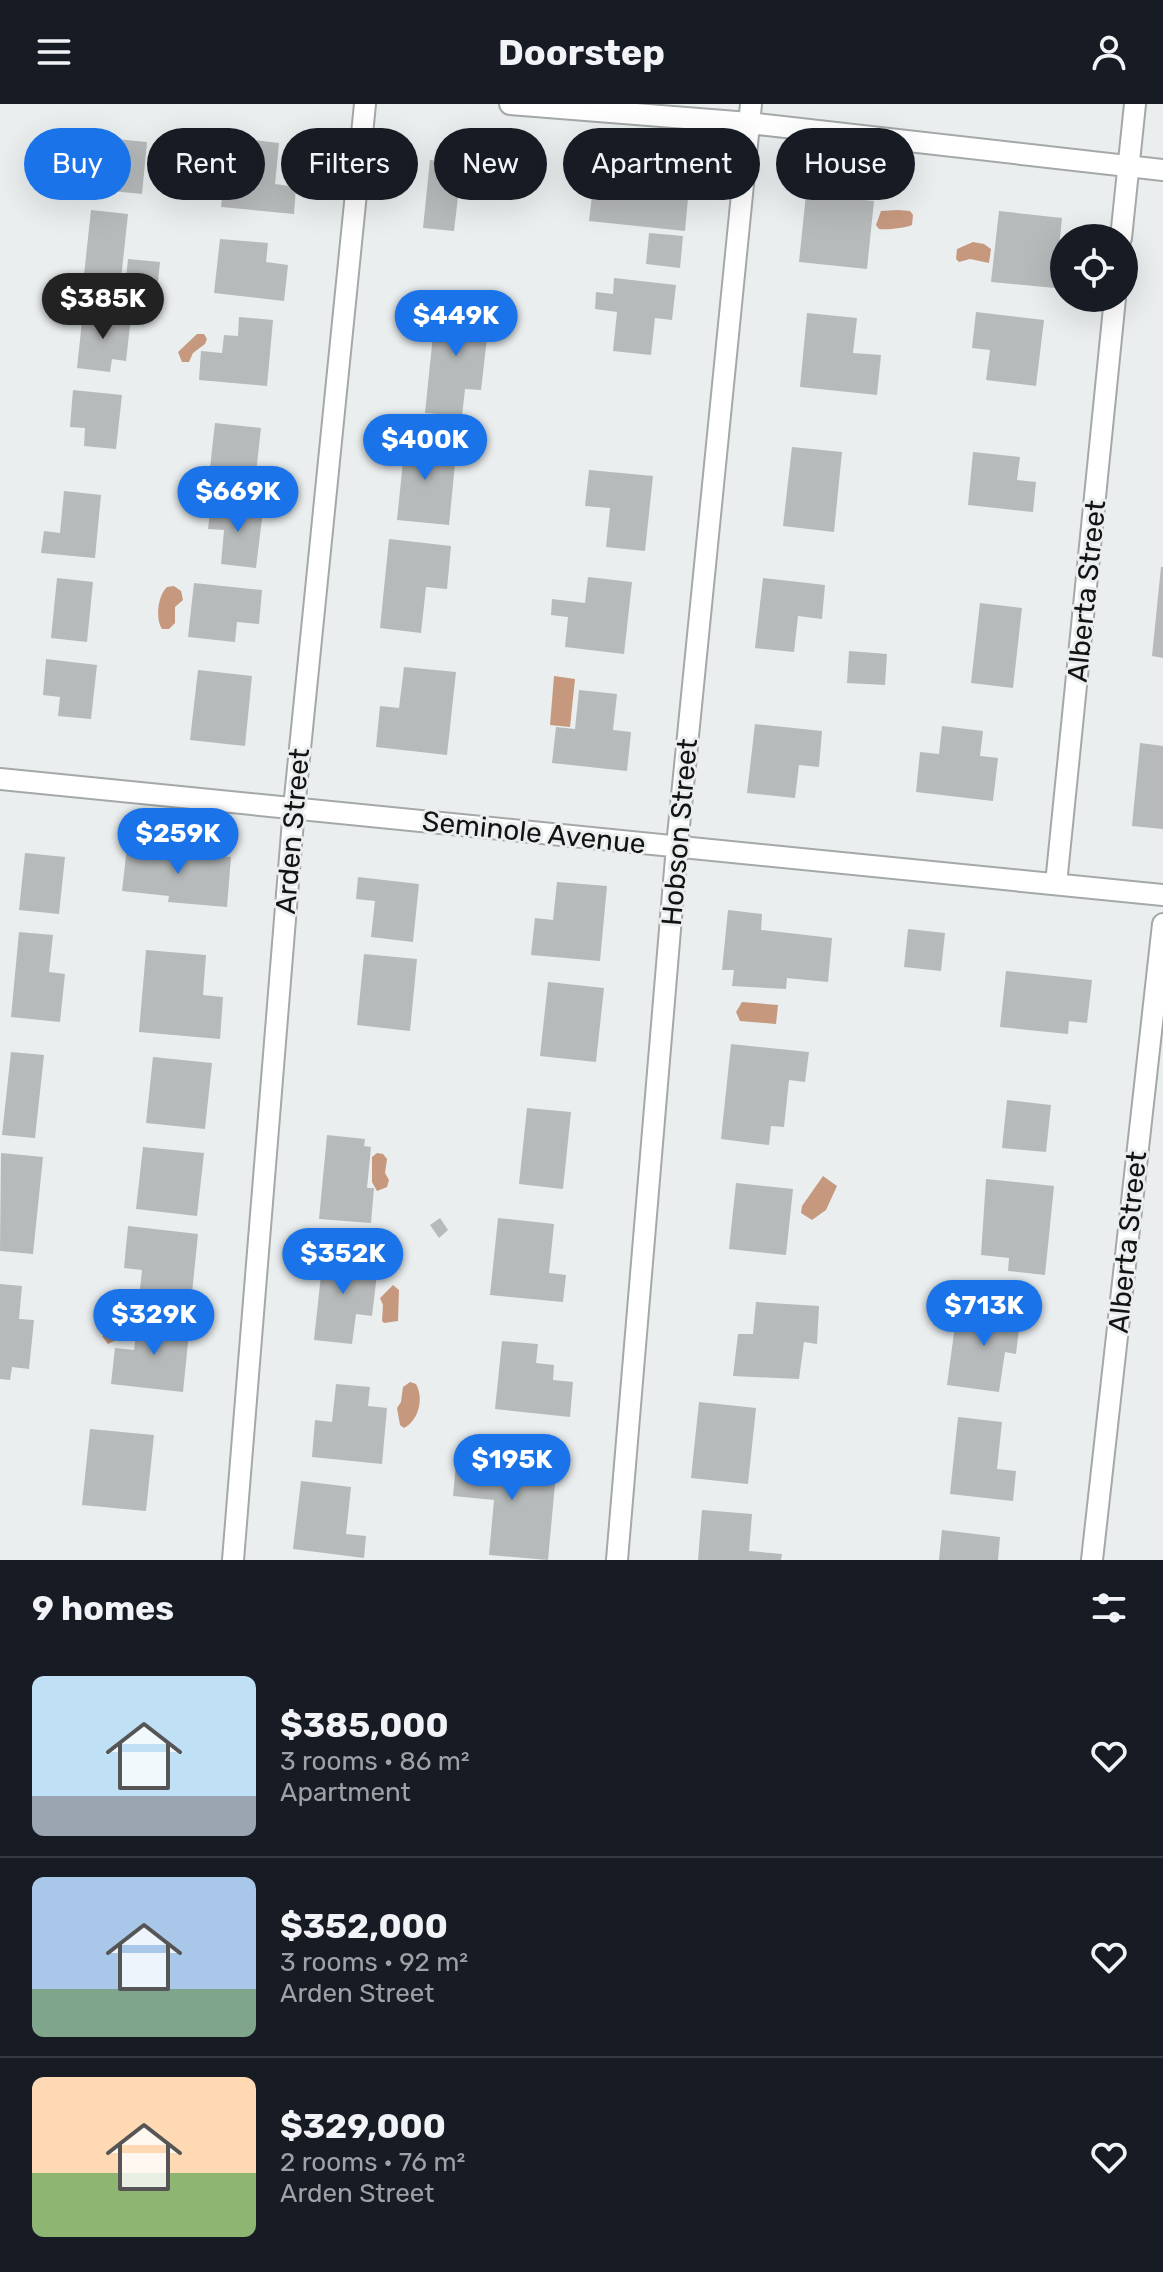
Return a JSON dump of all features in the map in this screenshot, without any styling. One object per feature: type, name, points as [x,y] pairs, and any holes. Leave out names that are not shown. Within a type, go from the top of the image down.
[{"type":"street","name":"Arden Street","points":[[233,1560],[294,808],[365,104]]},
{"type":"street","points":[[510,104],[750,114],[1163,170]]},
{"type":"street","points":[[1122,224],[1135,104]]},
{"type":"street","name":"Hobson Street","points":[[617,1560],[677,846],[750,114]]},
{"type":"street","name":"Alberta Street","points":[[1056,884],[1114,312]]},
{"type":"street","name":"Seminole Avenue","points":[[0,779],[1163,895]]},
{"type":"street","name":"Alberta Street","points":[[1092,1560],[1163,924]]},
{"type":"shaded area","points":[[881,211],[910,211],[913,215],[912,225],[879,229],[876,225]]},
{"type":"shaded area","points":[[973,242],[991,249],[989,263],[970,259],[959,262],[956,259],[957,249]]},
{"type":"shaded area","points":[[197,334],[204,334],[207,339],[205,344],[193,353],[189,362],[182,362],[178,352]]},
{"type":"shaded area","points":[[174,586],[181,591],[183,600],[175,607],[175,623],[169,629],[162,629],[158,613],[160,601],[167,587]]},
{"type":"shaded area","points":[[554,676],[575,679],[570,727],[550,725]]},
{"type":"shaded area","points":[[742,1002],[778,1005],[776,1024],[740,1021],[736,1012]]},
{"type":"shaded area","points":[[377,1153],[387,1159],[385,1173],[389,1180],[387,1187],[377,1191],[372,1182],[372,1157]]},
{"type":"shaded area","points":[[823,1176],[837,1186],[826,1210],[812,1220],[801,1213],[802,1206]]},
{"type":"shaded area","points":[[393,1285],[399,1290],[398,1321],[384,1323],[380,1298]]},
{"type":"shaded area","points":[[136,1322],[134,1341],[121,1338],[108,1344],[102,1336],[118,1323]]},
{"type":"shaded area","points":[[410,1382],[416,1384],[420,1402],[413,1420],[404,1428],[400,1425],[397,1408],[403,1387]]},
{"type":"building","points":[[131,140],[147,142],[142,194],[131,193]]},
{"type":"building","points":[[265,141],[279,143],[275,184],[281,185],[281,200],[295,200],[294,214],[221,207],[222,200],[265,200]]},
{"type":"building","points":[[430,160],[434,160],[434,200],[458,200],[454,231],[423,228]]},
{"type":"building","points":[[591,200],[688,200],[685,231],[589,221]]},
{"type":"building","points":[[805,200],[874,201],[867,269],[799,262]]},
{"type":"building","points":[[91,210],[128,214],[121,279],[84,275]]},
{"type":"building","points":[[999,211],[1062,218],[1061,224],[1050,224],[1050,288],[991,282]]},
{"type":"building","points":[[649,233],[683,236],[680,268],[646,264]]},
{"type":"building","points":[[220,239],[268,243],[266,262],[288,265],[284,301],[214,293]]},
{"type":"building","points":[[128,259],[160,262],[157,292],[125,289]]},
{"type":"building","points":[[614,278],[676,285],[672,320],[655,318],[651,355],[613,351],[617,312],[595,309],[596,292],[613,294]]},
{"type":"building","points":[[436,306],[490,312],[481,390],[465,389],[462,416],[425,413]]},
{"type":"building","points":[[83,312],[131,317],[126,361],[112,359],[110,372],[77,368]]},
{"type":"building","points":[[976,312],[1044,320],[1036,386],[986,380],[990,350],[972,348]]},
{"type":"building","points":[[807,313],[857,318],[853,353],[881,355],[877,395],[800,387]]},
{"type":"building","points":[[239,317],[273,320],[267,386],[199,380],[201,351],[222,353],[224,335],[238,336]]},
{"type":"building","points":[[73,390],[122,395],[116,449],[84,446],[85,428],[70,427]]},
{"type":"building","points":[[215,423],[261,428],[256,473],[210,468]]},
{"type":"building","points":[[406,432],[442,436],[439,462],[455,464],[449,525],[397,520]]},
{"type":"building","points":[[792,447],[842,452],[834,532],[783,526]]},
{"type":"building","points":[[973,452],[1020,457],[1017,480],[1036,482],[1033,512],[968,505]]},
{"type":"building","points":[[589,470],[653,476],[645,551],[606,547],[610,508],[585,506]]},
{"type":"building","points":[[64,491],[101,495],[95,558],[41,553],[44,531],[60,533]]},
{"type":"building","points":[[211,504],[263,510],[256,568],[221,564],[224,530],[208,529]]},
{"type":"building","points":[[389,539],[451,546],[447,589],[426,587],[421,633],[380,628]]},
{"type":"building","points":[[1163,567],[1163,658],[1152,656]]},
{"type":"building","points":[[588,577],[632,582],[624,654],[565,647],[568,617],[551,615],[552,599],[585,603]]},
{"type":"building","points":[[57,578],[93,582],[87,642],[51,638]]},
{"type":"building","points":[[763,578],[825,585],[822,619],[798,616],[794,652],[755,648]]},
{"type":"building","points":[[194,583],[262,590],[259,624],[237,622],[235,642],[188,637]]},
{"type":"building","points":[[980,603],[1022,608],[1013,688],[971,683]]},
{"type":"building","points":[[849,651],[887,654],[885,685],[847,683]]},
{"type":"building","points":[[46,659],[97,665],[91,719],[58,716],[60,697],[43,695]]},
{"type":"building","points":[[404,667],[456,672],[447,755],[376,747],[380,706],[399,708]]},
{"type":"building","points":[[198,670],[252,676],[245,746],[190,740]]},
{"type":"building","points":[[579,690],[617,694],[613,730],[631,732],[627,771],[552,763],[556,727],[575,729]]},
{"type":"building","points":[[755,724],[822,731],[819,767],[799,765],[795,798],[747,793]]},
{"type":"building","points":[[942,726],[983,731],[980,756],[998,758],[993,801],[916,792],[920,752],[939,754]]},
{"type":"building","points":[[1140,743],[1163,746],[1163,829],[1132,826]]},
{"type":"building","points":[[127,847],[231,857],[227,907],[168,902],[169,896],[122,891]]},
{"type":"building","points":[[25,853],[65,857],[59,914],[19,910]]},
{"type":"building","points":[[358,877],[419,884],[413,942],[371,937],[375,901],[356,899]]},
{"type":"building","points":[[557,882],[607,886],[600,961],[531,955],[535,918],[553,920]]},
{"type":"building","points":[[728,910],[762,914],[761,930],[832,938],[828,982],[787,978],[786,989],[732,986],[734,970],[722,970]]},
{"type":"building","points":[[908,929],[945,933],[941,971],[904,967]]},
{"type":"building","points":[[19,932],[53,935],[49,972],[65,974],[60,1022],[11,1017]]},
{"type":"building","points":[[146,950],[206,955],[203,995],[223,997],[220,1039],[139,1032]]},
{"type":"building","points":[[364,954],[417,959],[410,1031],[357,1025]]},
{"type":"building","points":[[1006,971],[1092,980],[1087,1023],[1069,1021],[1068,1034],[1000,1027]]},
{"type":"building","points":[[548,982],[604,988],[596,1062],[540,1056]]},
{"type":"building","points":[[731,1044],[809,1052],[805,1082],[789,1080],[784,1127],[771,1126],[769,1145],[721,1139]]},
{"type":"building","points":[[11,1052],[44,1055],[35,1138],[2,1135]]},
{"type":"building","points":[[153,1057],[212,1063],[205,1129],[146,1123]]},
{"type":"building","points":[[1007,1100],[1051,1105],[1046,1152],[1002,1148]]},
{"type":"building","points":[[527,1108],[571,1112],[563,1189],[519,1184]]},
{"type":"building","points":[[327,1135],[365,1139],[364,1146],[371,1147],[367,1188],[374,1188],[371,1223],[319,1219]]},
{"type":"building","points":[[143,1147],[204,1153],[197,1216],[136,1209]]},
{"type":"building","points":[[1,1153],[43,1157],[33,1254],[0,1251]]},
{"type":"building","points":[[986,1179],[1054,1186],[1045,1275],[1008,1271],[1009,1258],[981,1255]]},
{"type":"building","points":[[736,1183],[793,1189],[786,1255],[729,1249]]},
{"type":"building","points":[[440,1218],[448,1230],[439,1238],[430,1225]]},
{"type":"building","points":[[498,1218],[554,1224],[549,1273],[566,1275],[563,1302],[490,1295]]},
{"type":"building","points":[[128,1226],[198,1234],[191,1303],[139,1298],[142,1270],[124,1268]]},
{"type":"building","points":[[324,1247],[360,1251],[358,1272],[377,1274],[372,1316],[356,1314],[352,1344],[314,1340]]},
{"type":"building","points":[[0,1284],[22,1286],[19,1319],[34,1320],[29,1369],[12,1367],[10,1380],[0,1379]]},
{"type":"building","points":[[992,1300],[1022,1304],[1016,1354],[1005,1352],[999,1392],[947,1385],[956,1318],[990,1322]]},
{"type":"building","points":[[756,1302],[819,1306],[817,1344],[804,1342],[799,1379],[733,1376],[738,1334],[753,1334]]},
{"type":"building","points":[[138,1318],[190,1323],[183,1392],[111,1384],[115,1348],[134,1350]]},
{"type":"building","points":[[502,1341],[538,1344],[536,1363],[554,1365],[553,1380],[573,1382],[570,1417],[495,1409]]},
{"type":"building","points":[[336,1384],[370,1387],[368,1406],[387,1408],[382,1464],[312,1457],[315,1420],[332,1422]]},
{"type":"building","points":[[699,1402],[756,1408],[748,1484],[691,1478]]},
{"type":"building","points":[[958,1417],[1002,1422],[997,1469],[1016,1471],[1013,1501],[950,1494]]},
{"type":"building","points":[[90,1429],[154,1435],[146,1511],[82,1505]]},
{"type":"building","points":[[457,1454],[557,1463],[548,1560],[489,1555],[494,1500],[453,1496]]},
{"type":"building","points":[[301,1481],[351,1487],[346,1534],[366,1536],[364,1558],[293,1549]]},
{"type":"building","points":[[702,1510],[752,1514],[749,1551],[782,1554],[781,1560],[698,1560]]},
{"type":"building","points":[[942,1530],[1000,1537],[998,1560],[939,1560]]}]
